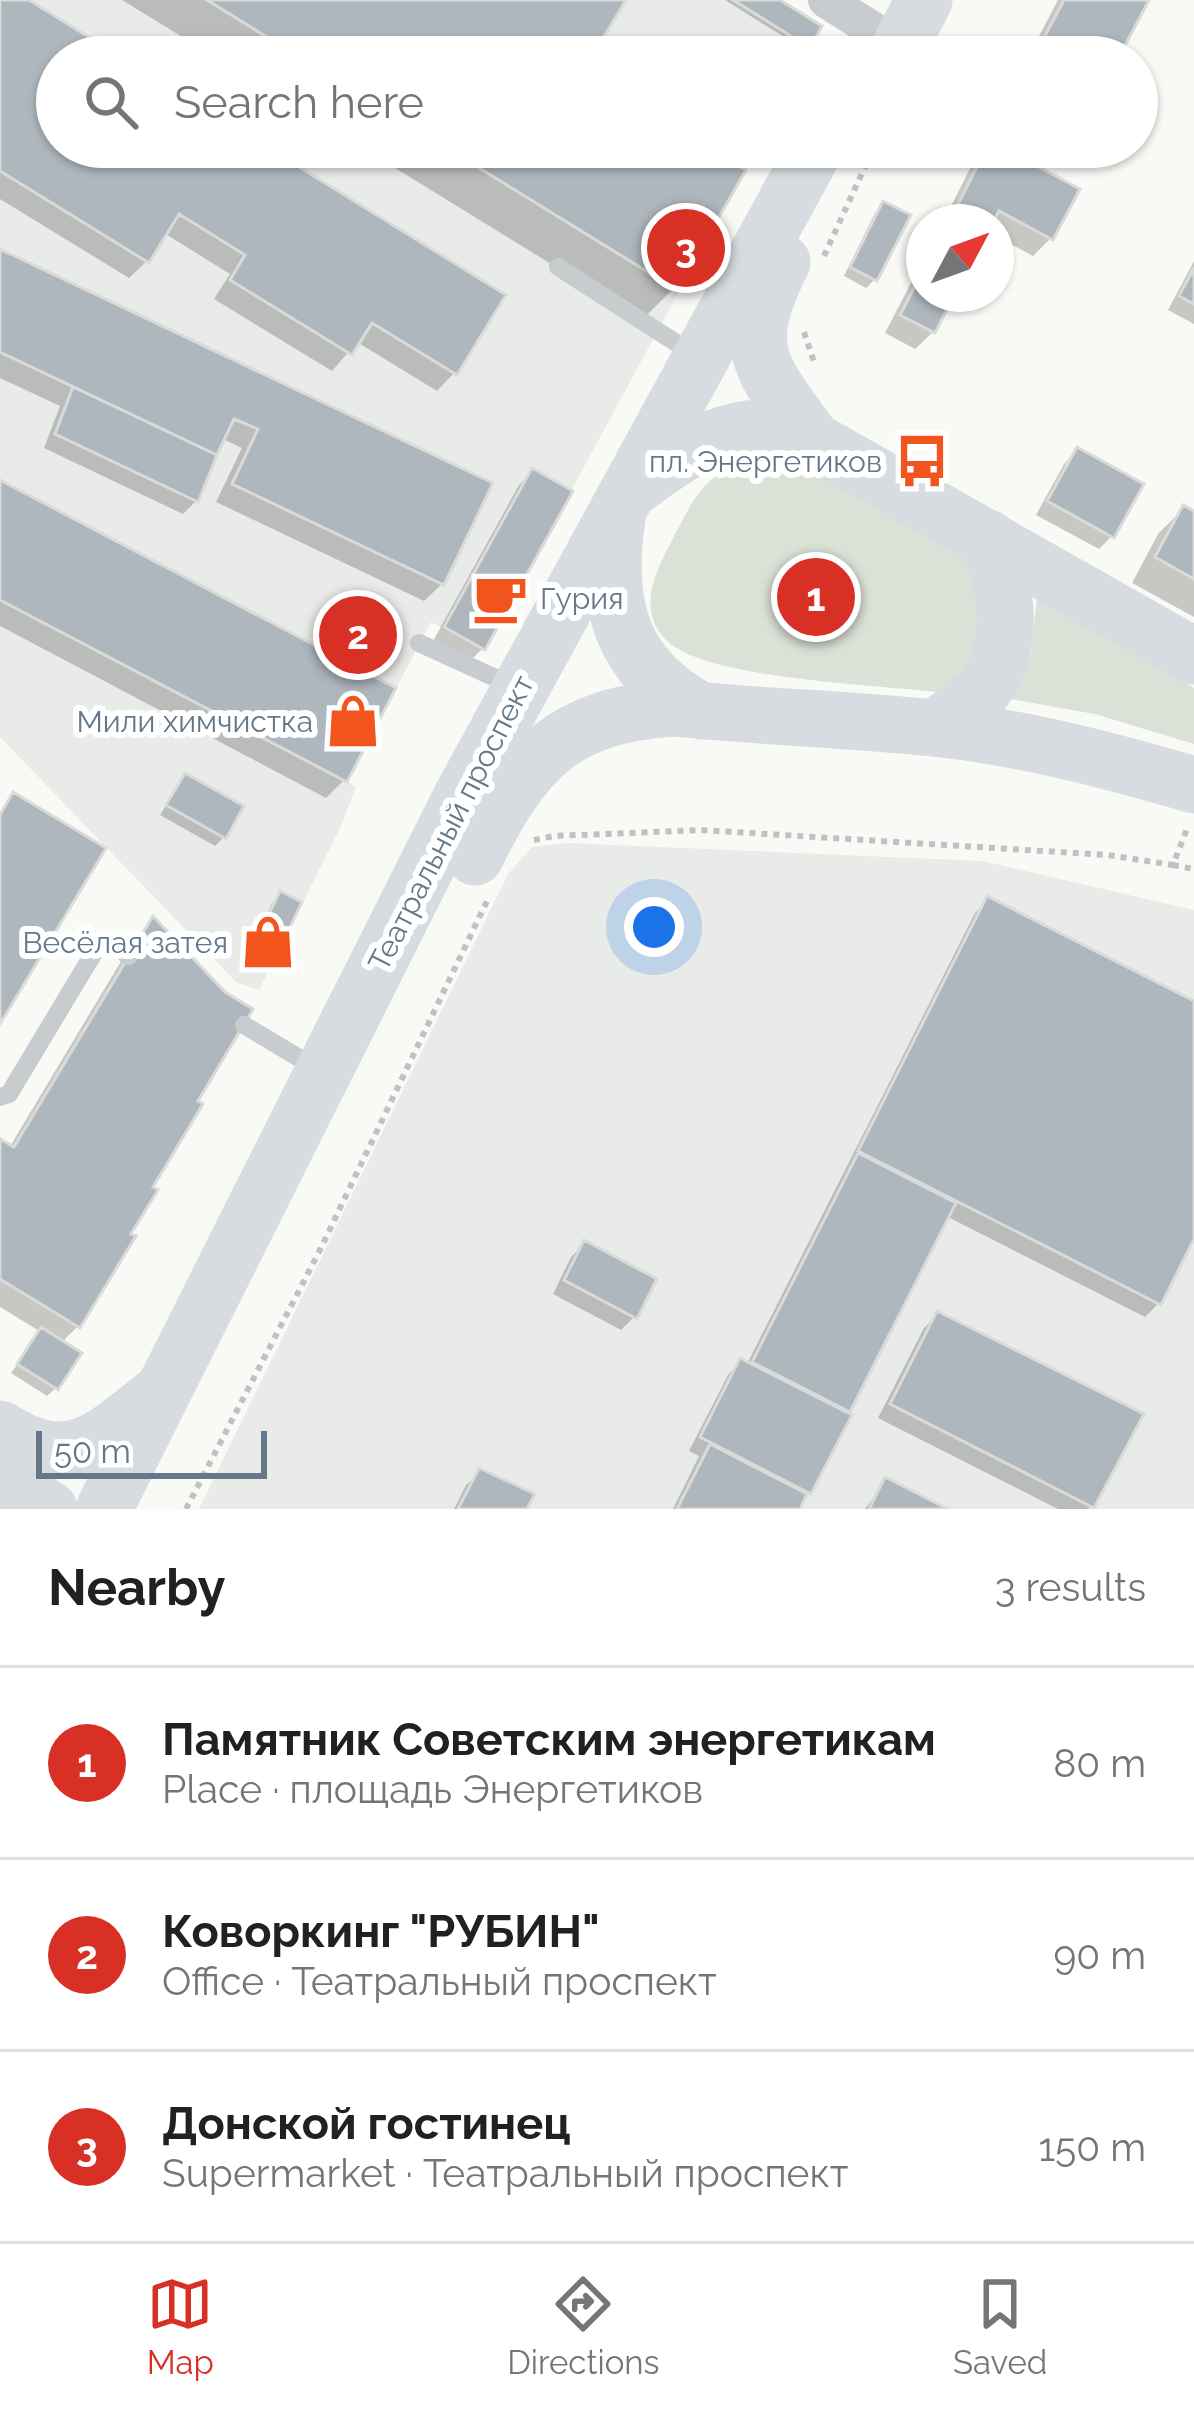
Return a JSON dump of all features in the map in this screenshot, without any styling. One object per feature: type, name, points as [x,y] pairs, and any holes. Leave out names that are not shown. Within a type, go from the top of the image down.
[{"type":"main road","points":[[878,36],[924,0]]},
{"type":"main road","name":"Театральный проспект","points":[[104,1509],[519,689],[804,168]]},
{"type":"main road","points":[[810,436],[767,370],[757,337],[758,320],[770,285],[834,168]]},
{"type":"main road","points":[[1193,801],[1128,765],[935,728],[701,711],[662,686],[632,652],[623,633],[613,569],[622,501],[718,434],[750,426],[777,427],[810,436],[1194,656]]},
{"type":"main road","points":[[935,728],[985,688],[999,661],[1005,587],[988,538]]},
{"type":"main road","name":"Театральный проспект","points":[[145,1509],[511,789],[548,749],[583,728],[647,710],[701,711]]},
{"type":"main road","points":[[0,1429],[42,1451],[69,1452],[110,1432],[164,1390]]},
{"type":"main road","points":[[0,1478],[50,1509]]},
{"type":"street","points":[[826,0],[862,36]]},
{"type":"lane","points":[[558,267],[699,358]]},
{"type":"lane","points":[[419,643],[519,689]]},
{"type":"lane","points":[[0,1097],[9,1094],[98,946],[110,944],[129,956]]},
{"type":"lane","points":[[244,1025],[323,1073]]},
{"type":"path","points":[[816,273],[864,168]]},
{"type":"path","points":[[803,329],[817,370]]},
{"type":"path","points":[[1173,865],[1193,801]]},
{"type":"path","points":[[518,844],[554,836],[701,830],[1108,855],[1194,869]]},
{"type":"path","points":[[186,1509],[319,1252],[488,899]]},
{"type":"shaded area","points":[[0,0],[780,0],[822,26],[817,36],[36,36],[36,168],[746,168],[485,650],[431,622],[347,781],[356,787],[340,828],[259,990],[236,982],[0,737]]},
{"type":"shaded area","points":[[761,454],[800,460],[963,554],[992,619],[957,686],[937,692],[754,672],[688,654],[667,641],[653,619],[651,595],[668,548],[702,489],[725,470]]},
{"type":"shaded area","points":[[1037,597],[1194,688],[1194,744],[1095,714],[1010,699],[1031,655]]},
{"type":"shaded area","points":[[568,843],[982,861],[1194,910],[1194,1509],[199,1509],[508,874],[532,847]]},
{"type":"building","points":[[0,0],[29,0],[87,36],[36,36],[36,168],[301,168],[506,295],[457,375],[372,323],[352,355],[230,280],[245,255],[179,214],[149,263],[0,171]]},
{"type":"building","points":[[207,0],[626,0],[604,36],[265,36]]},
{"type":"building","points":[[733,0],[780,0],[822,26],[817,36],[791,36]]},
{"type":"building","points":[[1064,0],[1149,0],[1130,36],[1045,36]]},
{"type":"building","points":[[479,168],[746,170],[677,290]]},
{"type":"building","points":[[976,168],[1041,168],[1080,189],[1053,240],[1014,219],[1014,204],[958,204]]},
{"type":"building","points":[[883,201],[906,212],[906,225],[877,281],[850,267]]},
{"type":"building","points":[[0,249],[493,483],[444,585],[232,484],[258,429],[234,419],[217,455],[0,352]]},
{"type":"building","points":[[1194,268],[1194,304],[1179,296]]},
{"type":"building","points":[[906,304],[906,312],[946,312],[935,333],[900,315]]},
{"type":"building","points":[[73,387],[217,455],[198,502],[55,434]]},
{"type":"building","points":[[1077,447],[1144,484],[1114,538],[1047,501]]},
{"type":"building","points":[[532,468],[573,491],[485,650],[444,627]]},
{"type":"building","points":[[0,480],[396,688],[347,782],[0,600]]},
{"type":"building","points":[[1183,505],[1194,511],[1194,579],[1155,557]]},
{"type":"building","points":[[185,773],[244,806],[226,839],[166,805]]},
{"type":"building","points":[[13,792],[106,848],[0,1024],[0,815]]},
{"type":"building","points":[[280,891],[302,902],[276,956],[254,945]]},
{"type":"building","points":[[987,896],[1194,1001],[1194,1239],[1161,1305],[858,1151]]},
{"type":"building","points":[[153,916],[225,992],[253,1009],[153,1187],[158,1190],[131,1234],[136,1236],[80,1328],[0,1279],[0,1139],[14,1147]]},
{"type":"building","points":[[858,1153],[956,1203],[850,1412],[752,1362]]},
{"type":"building","points":[[584,1240],[657,1279],[637,1319],[564,1280]]},
{"type":"building","points":[[937,1311],[1144,1414],[1094,1508],[890,1404]]},
{"type":"building","points":[[41,1327],[82,1353],[58,1390],[17,1364]]},
{"type":"building","points":[[740,1358],[852,1415],[811,1494],[700,1437]]},
{"type":"building","points":[[710,1444],[807,1494],[800,1509],[677,1509]]},
{"type":"building","points":[[479,1468],[535,1494],[527,1509],[458,1509]]},
{"type":"building","points":[[885,1477],[948,1509],[869,1509]]},
{"type":"place","name":"Донской гостинец","points":[[686,248]]},
{"type":"place","name":"пл. Энергетиков","points":[[922,461]]},
{"type":"place","name":"Памятник Советским энергетикам","points":[[816,597]]},
{"type":"place","name":"Гурия","points":[[500,598]]},
{"type":"place","name":"Коворкинг \"РУБИН\"","points":[[358,635]]},
{"type":"place","name":"Мили химчистка","points":[[353,721]]},
{"type":"place","name":"Весёлая затея","points":[[268,942]]}]
